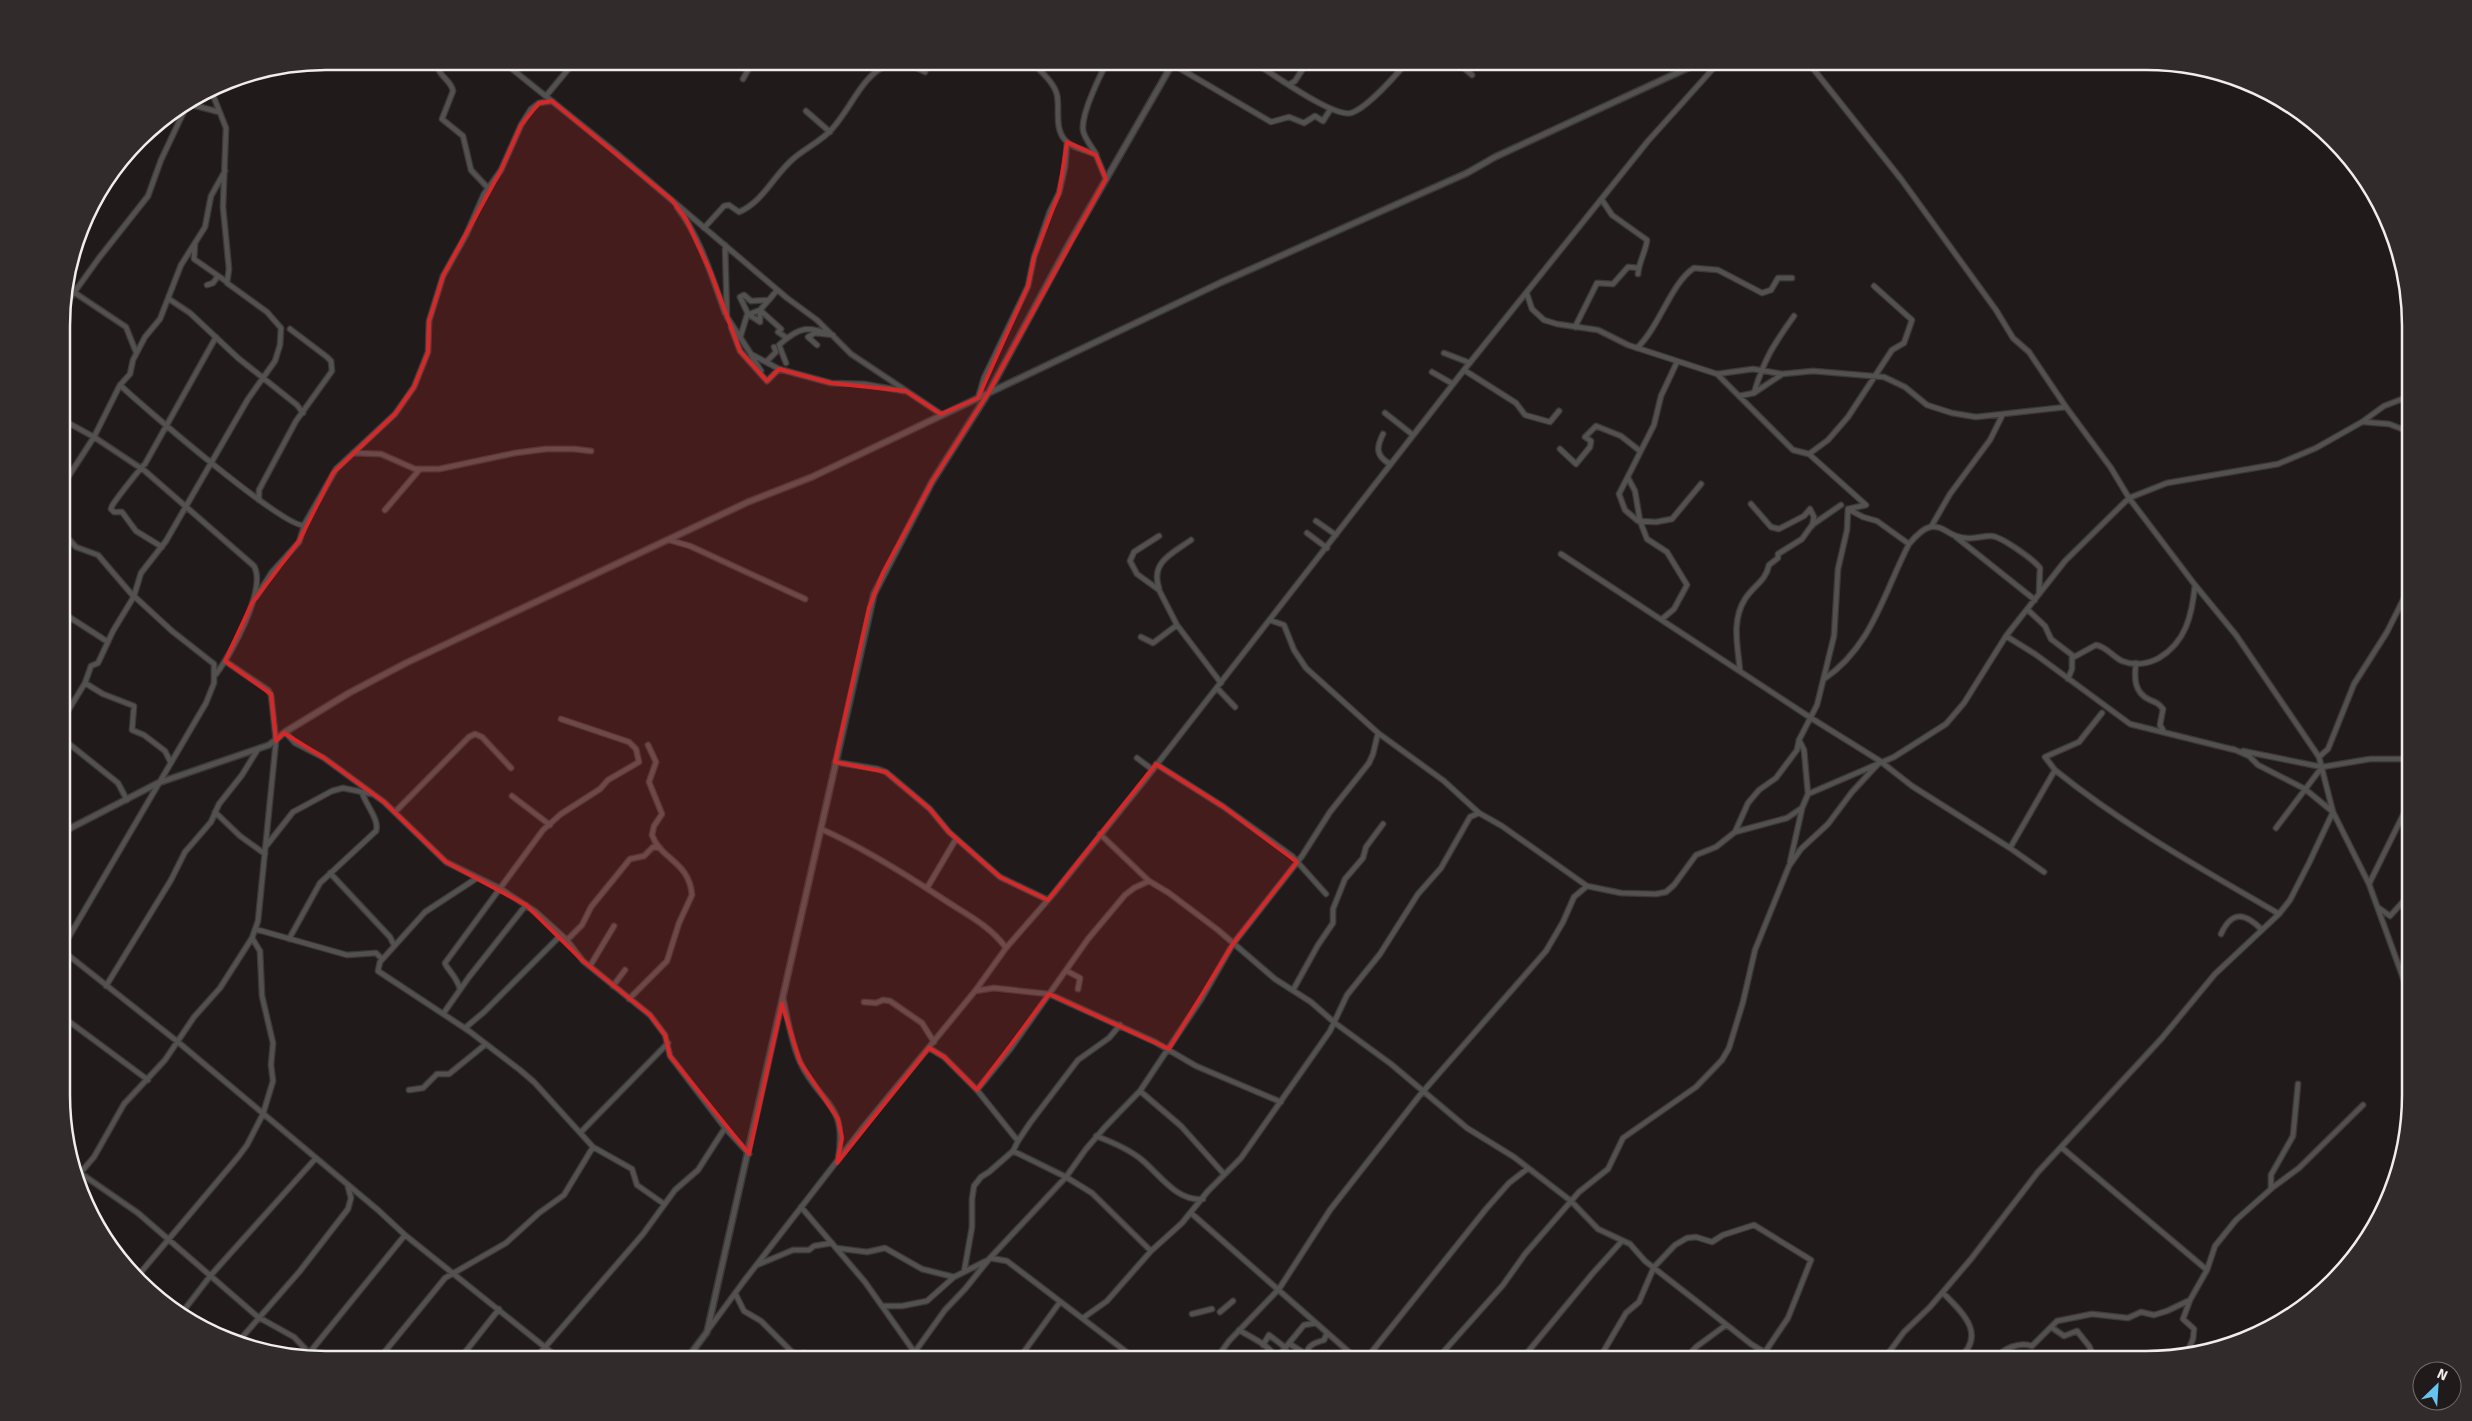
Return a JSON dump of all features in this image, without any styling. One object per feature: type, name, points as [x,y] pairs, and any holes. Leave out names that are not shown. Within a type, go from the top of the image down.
[{"type":"street","points":[[439,70],[441,77],[453,88],[453,95],[442,119],[463,136],[471,170],[488,188]]},
{"type":"street","points":[[513,70],[672,200],[832,335],[851,354],[941,414]]},
{"type":"street","points":[[546,96],[568,70]]},
{"type":"street","points":[[743,79],[748,70]]},
{"type":"street","points":[[704,228],[724,206],[729,206],[739,212],[750,205],[792,160],[830,132],[876,70]]},
{"type":"street","points":[[1040,70],[1050,80],[1057,93],[1060,132],[1067,142],[1096,155]]},
{"type":"street","points":[[1103,70],[1094,86],[1083,132],[1096,155],[1106,179]]},
{"type":"street","points":[[707,1332],[749,1154],[874,594],[932,482],[989,392],[1168,70]]},
{"type":"street","points":[[1186,70],[1271,122],[1289,117],[1304,123],[1315,116],[1323,121],[1330,110]]},
{"type":"street","points":[[1267,70],[1330,110],[1347,113],[1358,109],[1385,87],[1400,70]]},
{"type":"street","points":[[1290,84],[1295,81],[1302,70]]},
{"type":"street","points":[[1466,70],[1472,75]]},
{"type":"street","points":[[70,829],[158,783],[258,749],[276,741],[285,732],[349,693],[406,663],[748,502],[812,478],[941,414],[1222,282],[1467,174],[1495,157],[1684,70]]},
{"type":"street","points":[[693,1351],[734,1293],[896,1085],[934,1042],[975,991],[1006,948],[1048,900],[1153,770],[1464,370],[1527,294],[1648,141],[1712,70]]},
{"type":"street","points":[[1814,70],[1872,140],[1996,310],[2013,338],[2030,352],[2066,407],[2111,468],[2129,498],[2195,585],[2236,635],[2318,757],[2333,812],[2369,884],[2402,974]]},
{"type":"street","points":[[213,96],[226,128],[223,207],[230,272],[227,282]]},
{"type":"street","points":[[252,603],[272,572],[298,542],[306,522],[333,473],[395,414],[414,387],[428,352],[429,321],[437,290],[488,188],[501,170],[520,125],[531,109],[540,103],[552,101]]},
{"type":"street","points":[[195,106],[219,112]]},
{"type":"street","points":[[806,111],[830,132]]},
{"type":"street","points":[[72,298],[99,258],[148,196],[161,160],[183,113]]},
{"type":"street","points":[[978,398],[984,378],[1028,286],[1034,257],[1063,179],[1067,142]]},
{"type":"street","points":[[70,475],[94,437],[120,385],[130,374],[136,353],[160,319],[181,265],[205,227],[211,196],[225,170]]},
{"type":"street","points":[[672,200],[686,219],[711,273],[740,351],[767,381]]},
{"type":"street","points":[[1575,327],[1597,283],[1613,284],[1628,267],[1638,271],[1647,250],[1647,240],[1612,215],[1602,200]]},
{"type":"street","points":[[70,709],[85,683],[91,666],[98,663],[134,597],[141,573],[162,547],[248,399],[275,361],[280,345],[281,328],[267,312],[194,259],[195,241]]},
{"type":"street","points":[[725,245],[727,317],[767,381]]},
{"type":"street","points":[[1637,348],[1653,330],[1682,278],[1694,268],[1718,270],[1762,293],[1771,290],[1778,278],[1792,278]]},
{"type":"street","points":[[207,285],[213,283],[218,276]]},
{"type":"street","points":[[1809,454],[1828,440],[1848,418],[1892,350],[1904,342],[1912,320],[1874,286]]},
{"type":"street","points":[[73,288],[126,327],[136,353]]},
{"type":"street","points":[[740,338],[747,316],[760,310],[777,290]]},
{"type":"street","points":[[1527,294],[1536,314],[1557,324],[1598,330],[1637,348],[1717,374],[1744,369],[1782,374],[1813,371],[1874,376],[1896,382],[1918,400],[1938,409],[1976,417],[2002,416],[2026,411],[2066,407]]},
{"type":"street","points":[[760,310],[760,322],[749,315],[740,297],[744,296],[750,301],[769,300]]},
{"type":"street","points":[[169,299],[190,313],[238,358],[297,405],[302,413]]},
{"type":"street","points":[[760,310],[781,329],[778,332],[787,338]]},
{"type":"street","points":[[1754,393],[1771,347],[1794,316]]},
{"type":"street","points":[[786,363],[779,345],[799,329],[812,328],[832,335]]},
{"type":"street","points":[[259,500],[259,490],[302,413],[332,371],[331,361],[290,329]]},
{"type":"street","points":[[817,345],[808,337],[816,333],[832,335]]},
{"type":"street","points":[[162,547],[136,531],[122,512],[114,512],[111,509],[131,483],[140,467],[145,464],[216,337]]},
{"type":"street","points":[[766,362],[776,352],[774,347]]},
{"type":"street","points":[[1444,353],[1470,363]]},
{"type":"street","points":[[751,354],[779,369],[831,383],[864,384],[906,391]]},
{"type":"street","points":[[1678,362],[1661,396],[1654,425],[1619,494],[1625,510],[1640,521],[1656,522],[1672,519],[1700,484]]},
{"type":"street","points":[[767,381],[779,369]]},
{"type":"street","points":[[1464,370],[1516,403],[1525,415],[1550,422],[1559,411]]},
{"type":"street","points":[[1432,372],[1453,384]]},
{"type":"street","points":[[1717,374],[1793,450],[1809,454],[1866,505],[1848,508]]},
{"type":"street","points":[[1739,396],[1754,393],[1782,374]]},
{"type":"street","points":[[120,385],[193,449],[213,462],[259,500],[296,525],[300,526],[306,522]]},
{"type":"street","points":[[1808,794],[1880,761],[1894,757],[1932,735],[1957,713],[2006,636],[2065,561],[2129,498],[2167,483],[2278,464],[2304,454],[2362,422],[2384,406],[2402,399]]},
{"type":"street","points":[[1385,414],[1413,435]]},
{"type":"street","points":[[1824,679],[1842,667],[1865,636],[1879,614],[1909,544],[1930,527],[1950,494],[1990,440],[2002,416]]},
{"type":"street","points":[[2362,422],[2390,424],[2402,428]]},
{"type":"street","points":[[70,423],[140,467],[254,566],[257,572],[256,589],[252,603],[226,661],[215,675],[206,703],[158,783],[70,938]]},
{"type":"street","points":[[1560,449],[1576,464],[1590,447],[1591,441],[1586,438],[1596,426],[1621,436],[1640,451]]},
{"type":"street","points":[[1383,434],[1377,449],[1379,455],[1390,464]]},
{"type":"street","points":[[353,454],[384,454],[398,462],[420,469],[439,469],[515,453],[546,449],[591,451]]},
{"type":"street","points":[[385,510],[420,469]]},
{"type":"street","points":[[1628,478],[1635,490],[1640,521],[1647,539],[1667,552],[1687,585],[1674,609],[1662,619]]},
{"type":"street","points":[[1751,504],[1771,527],[1779,529],[1804,516],[1810,510],[1814,517],[1812,526]]},
{"type":"street","points":[[1740,672],[1736,619],[1745,598],[1767,575],[1769,565],[1778,558],[1778,554],[1802,539],[1812,526],[1841,505]]},
{"type":"street","points":[[1848,508],[1863,517],[1877,521],[1909,544]]},
{"type":"street","points":[[1270,620],[1281,622],[1285,626],[1294,650],[1306,668],[1378,733],[1444,780],[1479,812],[1502,826],[1586,886],[1621,893],[1656,894],[1666,892],[1674,885],[1696,855],[1716,847],[1734,832],[1748,803],[1759,790],[1776,778],[1797,750],[1799,740],[1811,718],[1824,679],[1834,636],[1838,569],[1847,530],[1848,508]]},
{"type":"street","points":[[1316,521],[1336,535]]},
{"type":"street","points":[[1930,527],[1943,528],[1954,535],[2035,600]]},
{"type":"street","points":[[1307,533],[1327,548]]},
{"type":"street","points":[[1954,535],[1980,539],[1995,537],[2036,563],[2040,572],[2039,595]]},
{"type":"street","points":[[1159,536],[1134,552],[1130,561],[1137,574],[1159,590]]},
{"type":"street","points":[[70,540],[76,547],[98,555],[134,597],[172,631],[214,664],[215,675]]},
{"type":"street","points":[[669,540],[690,546],[806,599]]},
{"type":"street","points":[[1191,540],[1159,565],[1156,575],[1159,590],[1177,625],[1221,683]]},
{"type":"street","points":[[1561,554],[1740,672],[1880,761],[1912,786],[2010,848],[2044,872]]},
{"type":"street","points":[[2068,679],[2074,657],[2096,645],[2108,650],[2122,660],[2136,663],[2153,662],[2170,650],[2180,640],[2193,608],[2195,585]]},
{"type":"street","points":[[2318,757],[2328,749],[2354,684],[2402,602]]},
{"type":"street","points":[[2028,610],[2045,626],[2051,639],[2066,648],[2074,657]]},
{"type":"street","points":[[70,617],[108,642]]},
{"type":"street","points":[[1141,637],[1153,643],[1177,625]]},
{"type":"street","points":[[2006,636],[2130,724],[2163,730],[2233,749],[2322,767],[2370,759],[2402,759]]},
{"type":"street","points":[[82,1171],[94,1158],[118,1112],[148,1080],[178,1042],[194,1017],[220,988],[252,938],[255,929],[260,909],[276,741],[270,693],[226,661]]},
{"type":"street","points":[[2136,663],[2134,682],[2141,694],[2149,700],[2158,702],[2163,709],[2160,725],[2163,730]]},
{"type":"street","points":[[85,683],[103,694],[134,706],[132,730],[144,735],[165,751],[171,763]]},
{"type":"street","points":[[1217,688],[1235,707]]},
{"type":"street","points":[[2102,713],[2079,742],[2045,757],[2054,770],[2079,790],[2170,850],[2279,914]]},
{"type":"street","points":[[460,989],[454,974],[444,964],[466,931],[501,889],[512,870],[543,830],[561,814],[600,789],[608,780],[639,762],[636,749],[629,742],[561,720]]},
{"type":"street","points":[[285,732],[295,743],[324,758],[373,794],[395,812],[446,862],[501,889],[526,905],[567,940],[590,966],[660,1026],[668,1043],[670,1056],[725,1128],[749,1154]]},
{"type":"street","points":[[917,1351],[945,1310],[989,1259],[1066,1177],[1096,1136],[1140,1091],[1202,998],[1233,944],[1277,890],[1330,812],[1368,763],[1373,754],[1378,733]]},
{"type":"street","points":[[395,812],[422,787],[468,737],[475,734],[482,737],[511,768]]},
{"type":"street","points":[[1444,1351],[1503,1285],[1525,1254],[1571,1201],[1608,1169],[1623,1138],[1696,1087],[1722,1060],[1728,1048],[1743,1002],[1755,950],[1789,866],[1802,808],[1808,794],[1804,750],[1799,740]]},
{"type":"street","points":[[70,744],[118,783],[127,800]]},
{"type":"street","points":[[629,999],[667,961],[675,932],[692,895],[685,872],[660,848],[652,835],[654,826],[662,814],[649,782],[656,761],[648,745]]},
{"type":"street","points":[[106,986],[171,880],[184,852],[211,822],[215,812],[258,749]]},
{"type":"street","points":[[2233,749],[2305,789],[2333,812]]},
{"type":"street","points":[[1137,758],[1153,770]]},
{"type":"street","points":[[1789,866],[1801,849],[1828,824],[1852,792],[1880,761]]},
{"type":"street","points":[[835,762],[886,772],[930,809],[956,839],[1000,878],[1048,900]]},
{"type":"street","points":[[1156,764],[1224,807],[1292,856],[1326,894]]},
{"type":"street","points":[[2276,828],[2322,767]]},
{"type":"street","points":[[2010,848],[2054,770]]},
{"type":"street","points":[[266,846],[281,825],[297,810],[340,788],[373,794]]},
{"type":"street","points":[[289,939],[320,883],[377,829],[377,823],[366,804],[362,792]]},
{"type":"street","points":[[512,796],[550,825]]},
{"type":"street","points":[[1734,832],[1787,818],[1802,808]]},
{"type":"street","points":[[215,812],[240,836],[266,854]]},
{"type":"street","points":[[1082,1318],[1107,1301],[1151,1251],[1191,1213],[1224,1174],[1241,1158],[1334,1023],[1347,995],[1380,954],[1418,894],[1441,868],[1470,817],[1479,812]]},
{"type":"street","points":[[1890,1351],[1904,1332],[1943,1292],[2061,1147],[2164,1037],[2215,974],[2279,914],[2290,900],[2333,812]]},
{"type":"street","points":[[2369,884],[2402,817]]},
{"type":"street","points":[[1294,990],[1318,945],[1333,923],[1333,909],[1344,879],[1363,858],[1366,847],[1383,824]]},
{"type":"street","points":[[821,828],[927,888],[978,922],[998,938],[1006,948]]},
{"type":"street","points":[[1100,834],[1149,881],[1169,893],[1275,979],[1294,990],[1334,1023],[1391,1064],[1467,1128],[1504,1150],[1571,1201],[1598,1229],[1622,1240],[1726,1324],[1764,1351]]},
{"type":"street","points":[[927,888],[956,839]]},
{"type":"street","points":[[567,940],[582,926],[591,907],[630,859],[644,856],[653,847],[660,848]]},
{"type":"street","points":[[330,873],[390,937],[394,945]]},
{"type":"street","points":[[477,878],[425,912],[382,959],[378,968],[380,974],[465,1028],[534,1082],[582,1132],[593,1147],[632,1169],[638,1185],[664,1204]]},
{"type":"street","points":[[977,1090],[1011,1048],[1088,939],[1125,895],[1149,881]]},
{"type":"street","points":[[1223,1351],[1239,1330],[1279,1289],[1330,1210],[1423,1092],[1546,951],[1574,898],[1586,886]]},
{"type":"street","points":[[2378,907],[2390,916],[2402,903]]},
{"type":"street","points":[[442,1014],[526,905]]},
{"type":"street","points":[[2221,934],[2227,923],[2239,916],[2245,917],[2262,930]]},
{"type":"street","points":[[590,966],[614,926]]},
{"type":"street","points":[[255,929],[347,955],[376,953],[382,959]]},
{"type":"street","points":[[465,1028],[484,1012],[561,935]]},
{"type":"street","points":[[141,1272],[168,1238],[189,1218],[238,1157],[251,1138],[263,1114],[273,1083],[271,1065],[273,1043],[263,1003],[260,951],[252,938]]},
{"type":"street","points":[[70,954],[106,986],[178,1042],[405,1235],[550,1351]]},
{"type":"street","points":[[614,986],[625,970]]},
{"type":"street","points":[[1067,971],[1080,978],[1078,989]]},
{"type":"street","points":[[975,991],[994,988],[1049,994],[1169,1049],[1196,1066],[1281,1102]]},
{"type":"street","points":[[783,998],[789,1031],[800,1062],[806,1073],[826,1097],[838,1119],[842,1138],[837,1163]]},
{"type":"street","points":[[864,1002],[890,1001],[922,1023],[934,1042]]},
{"type":"street","points":[[70,1022],[148,1080]]},
{"type":"street","points":[[964,1272],[972,1227],[974,1186],[980,1177],[989,1172],[1013,1151],[1030,1122],[1078,1060],[1109,1038],[1120,1025]]},
{"type":"street","points":[[582,1132],[668,1043]]},
{"type":"street","points":[[409,1090],[423,1088],[437,1074],[450,1074],[486,1044]]},
{"type":"street","points":[[929,1048],[942,1054],[977,1090],[1018,1142]]},
{"type":"street","points":[[2271,1189],[2271,1175],[2293,1136],[2298,1084]]},
{"type":"street","points":[[1140,1091],[1182,1126],[1224,1174]]},
{"type":"street","points":[[2189,1347],[2194,1335],[2194,1329],[2183,1319],[2190,1300],[2207,1270],[2215,1246],[2228,1230],[2271,1189],[2299,1168],[2363,1105]]},
{"type":"street","points":[[543,1351],[643,1234],[664,1204],[682,1183],[698,1170],[725,1128]]},
{"type":"street","points":[[1096,1136],[1115,1144],[1141,1159],[1167,1185],[1184,1196],[1190,1199],[1203,1198]]},
{"type":"street","points":[[385,1351],[439,1284],[453,1273],[506,1243],[539,1213],[560,1199],[593,1147]]},
{"type":"street","points":[[2061,1147],[2207,1270]]},
{"type":"street","points":[[1013,1151],[1066,1177],[1092,1194],[1151,1251]]},
{"type":"street","points":[[185,1309],[210,1275],[316,1158]]},
{"type":"street","points":[[1372,1351],[1486,1209],[1509,1183],[1527,1169]]},
{"type":"street","points":[[84,1177],[138,1214],[168,1238],[258,1317],[294,1337],[303,1350]]},
{"type":"street","points":[[242,1336],[300,1271],[348,1209],[351,1198],[348,1186]]},
{"type":"street","points":[[801,1207],[884,1306],[915,1351]]},
{"type":"street","points":[[1191,1213],[1279,1289],[1346,1351]]},
{"type":"street","points":[[1604,1351],[1626,1313],[1639,1302],[1654,1267],[1675,1244],[1687,1238],[1696,1237],[1712,1242],[1723,1235],[1754,1226],[1810,1258],[1811,1262],[1788,1318],[1766,1351]]},
{"type":"street","points":[[311,1350],[405,1235]]},
{"type":"street","points":[[1529,1351],[1622,1240]]},
{"type":"street","points":[[755,1266],[793,1250],[809,1250],[814,1246],[832,1243]]},
{"type":"street","points":[[836,1248],[867,1252],[885,1248],[922,1269],[954,1277]]},
{"type":"street","points":[[884,1306],[902,1306],[927,1301],[954,1277],[989,1259],[1007,1260],[1125,1351]]},
{"type":"street","points":[[1943,1292],[1962,1312],[1972,1334],[1971,1343],[1965,1351]]},
{"type":"street","points":[[734,1293],[744,1311],[761,1321],[791,1351]]},
{"type":"street","points":[[1220,1312],[1233,1300]]},
{"type":"street","points":[[2003,1351],[2006,1348],[2029,1344],[2032,1346],[2057,1321],[2092,1314],[2128,1318],[2141,1312],[2154,1315],[2167,1312],[2190,1300]]},
{"type":"street","points":[[1025,1351],[1060,1302]]},
{"type":"street","points":[[466,1351],[499,1309]]},
{"type":"street","points":[[1192,1314],[1212,1309]]},
{"type":"street","points":[[1284,1351],[1304,1324],[1316,1323]]},
{"type":"street","points":[[1692,1351],[1726,1324]]},
{"type":"street","points":[[2051,1327],[2064,1336],[2077,1331],[2091,1351]]},
{"type":"street","points":[[1239,1330],[1270,1351]]},
{"type":"street","points":[[1308,1351],[1314,1342],[1324,1340],[1326,1334]]},
{"type":"street","points":[[1263,1345],[1269,1335],[1299,1351]]},
{"type":"highlighted area","points":[[552,101],[672,200],[686,219],[711,273],[740,351],[767,381],[779,369],[831,383],[906,391],[941,414],[978,398],[1028,286],[1034,257],[1059,193],[1067,142],[1096,155],[1106,179],[989,392],[932,482],[883,573],[869,608],[835,762],[886,772],[930,809],[949,832],[1000,877],[1048,900],[1156,764],[1224,807],[1297,862],[1233,944],[1169,1049],[1049,994],[977,1090],[944,1057],[929,1048],[837,1163],[842,1138],[838,1119],[800,1062],[782,1004],[749,1154],[670,1056],[665,1035],[650,1015],[583,961],[526,905],[446,862],[384,802],[324,758],[284,733],[276,741],[271,694],[225,661],[252,603],[299,541],[333,473],[395,414],[414,387],[428,352],[429,321],[443,276],[501,170],[521,125],[539,103]]}]
